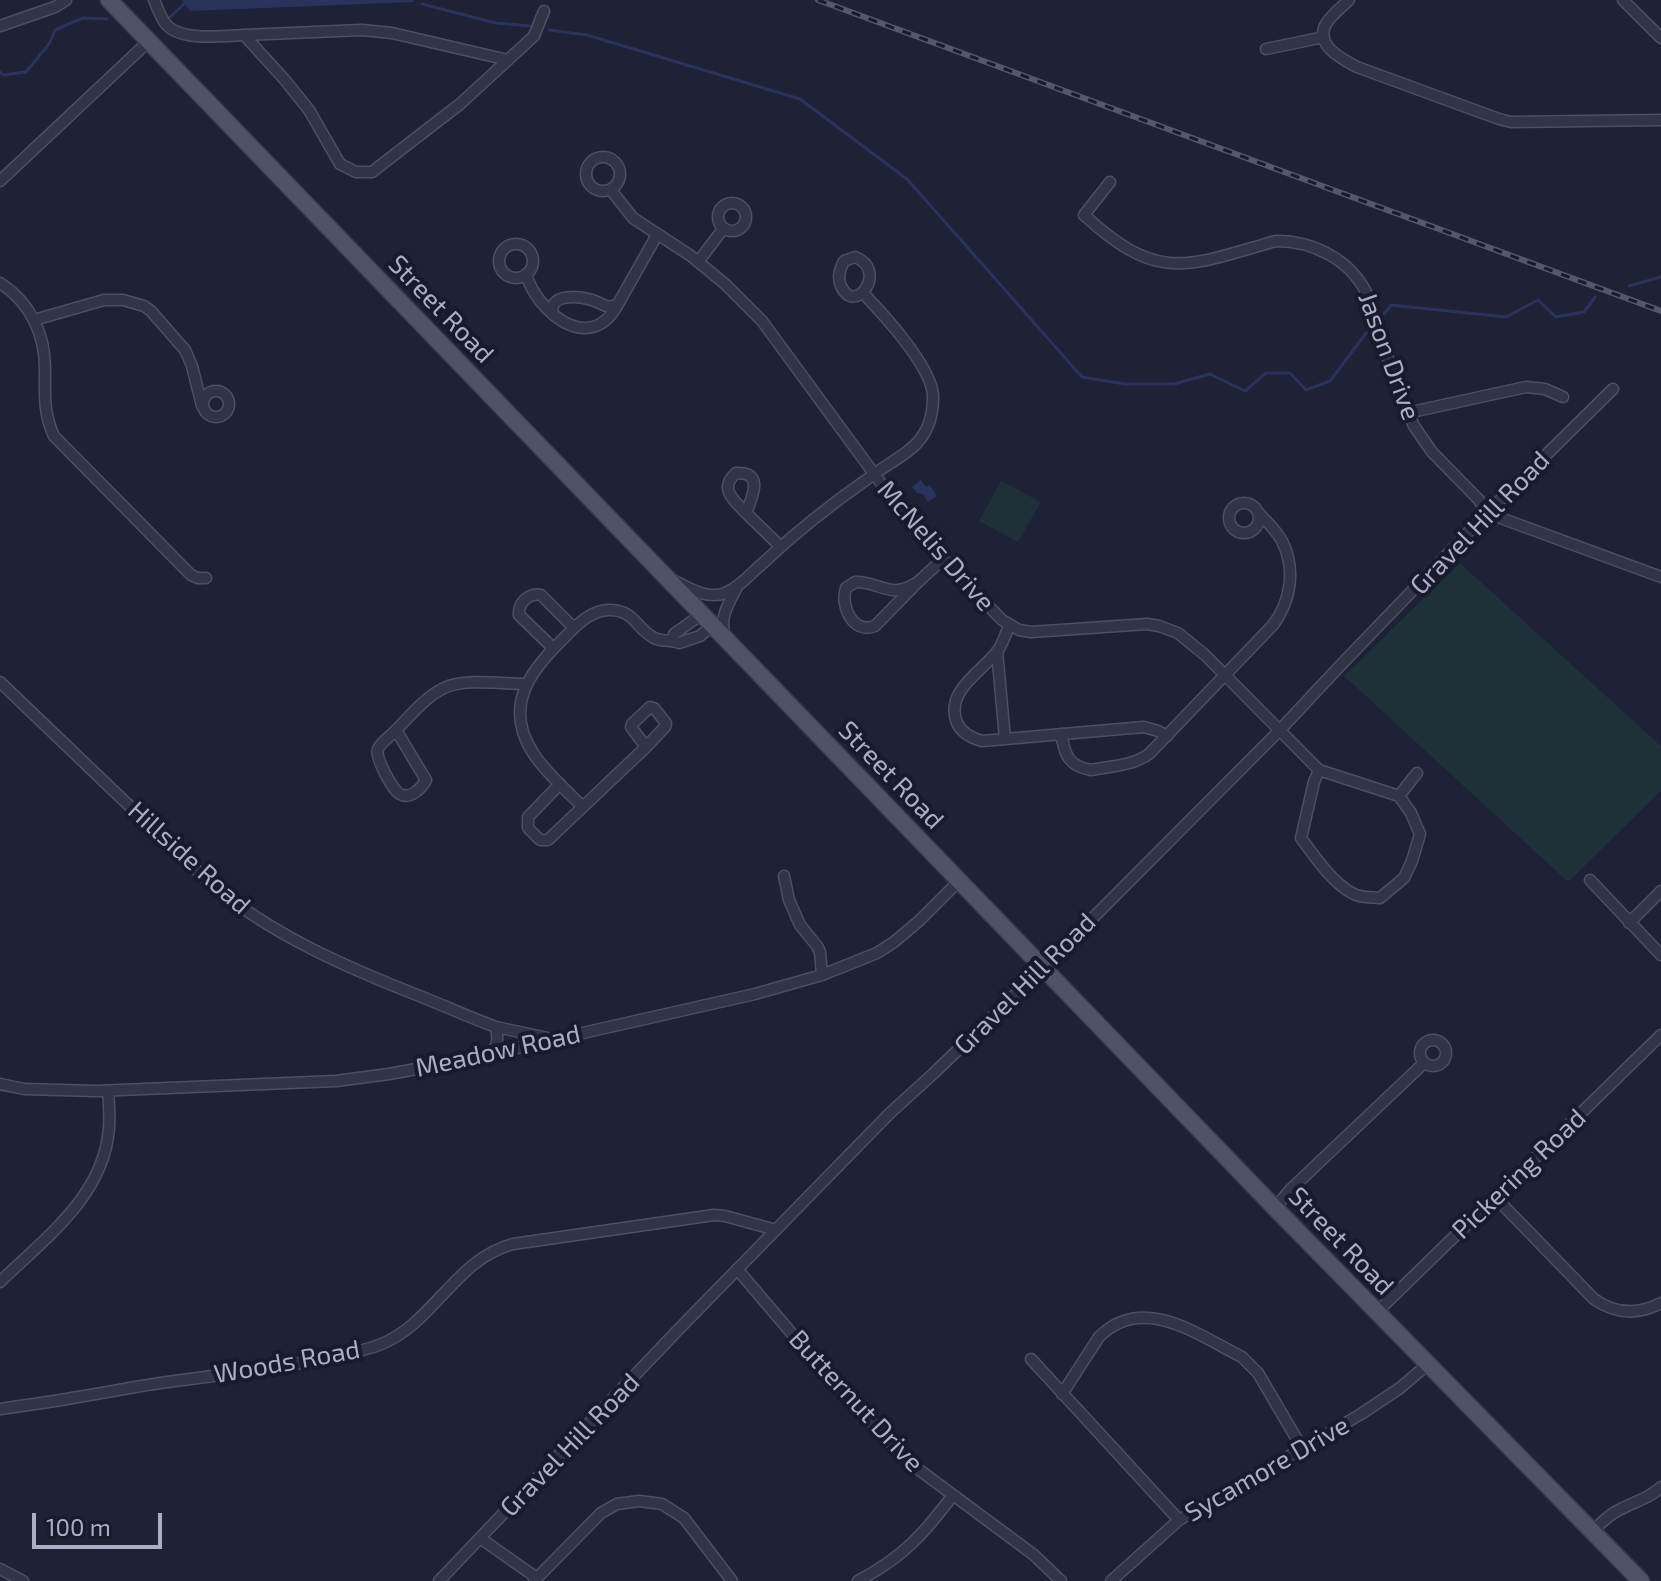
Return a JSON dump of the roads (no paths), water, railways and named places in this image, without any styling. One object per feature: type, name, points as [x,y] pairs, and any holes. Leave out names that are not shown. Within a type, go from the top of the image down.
[{"type":"main road","name":"Street Road","points":[[109,0],[1275,1208],[1641,1581]]},
{"type":"street","points":[[0,26],[55,7],[66,0]]},
{"type":"street","points":[[154,0],[172,30],[194,36],[362,30],[392,33],[508,60]]},
{"type":"street","points":[[1349,0],[1327,22],[1324,37],[1328,47],[1357,67],[1499,119],[1523,123],[1661,120]]},
{"type":"street","points":[[1623,0],[1661,38]]},
{"type":"street","points":[[244,35],[309,110],[340,164],[356,172],[372,172],[460,104],[534,36],[544,11]]},
{"type":"street","points":[[1266,49],[1324,37]]},
{"type":"street","points":[[0,181],[149,41]]},
{"type":"street","name":"Jason Drive","points":[[1110,182],[1084,215],[1106,236],[1142,257],[1158,262],[1187,264],[1276,241],[1288,241],[1328,254],[1344,263],[1354,272],[1366,292],[1407,413],[1432,452],[1479,500],[1487,513]]},
{"type":"street","name":"McNelis Drive","points":[[611,190],[633,218],[698,262],[762,321],[916,531],[1009,626],[1042,632],[1147,624],[1169,629],[1186,638],[1319,770]]},
{"type":"street","points":[[698,262],[723,229]]},
{"type":"street","points":[[526,274],[533,293],[568,325],[591,327],[606,319],[618,304],[657,235]]},
{"type":"street","points":[[0,283],[21,301],[34,320],[45,362],[45,414],[54,436],[191,575],[206,578]]},
{"type":"street","points":[[664,576],[706,595],[723,594],[736,587],[789,538],[873,474],[909,451],[924,435],[934,397],[930,381],[888,318],[863,293]]},
{"type":"street","points":[[552,310],[556,301],[571,297],[587,299],[605,307],[618,304]]},
{"type":"street","points":[[34,320],[104,300],[123,300],[144,306],[185,350],[202,406]]},
{"type":"street","points":[[1407,413],[1526,387],[1545,389],[1563,397]]},
{"type":"street","name":"Gravel Hill Road","points":[[439,1581],[890,1113],[1043,968],[1279,731],[1487,513],[1613,389]]},
{"type":"street","points":[[1061,734],[1063,747],[1077,766],[1091,770],[1141,760],[1279,617],[1287,598],[1290,565],[1282,541],[1258,512]]},
{"type":"street","points":[[746,513],[780,546]]},
{"type":"street","points":[[1487,513],[1661,577]]},
{"type":"street","points":[[918,582],[895,590],[859,582],[850,584],[844,598],[852,621],[859,628],[875,626],[943,559]]},
{"type":"street","points":[[731,644],[722,630],[723,617],[736,587]]},
{"type":"street","points":[[553,648],[519,615],[521,604],[529,597],[541,595],[574,628]]},
{"type":"street","points":[[583,807],[535,757],[526,740],[520,705],[526,684],[539,663],[574,628],[597,612],[615,610],[626,613],[651,637],[679,643],[700,636],[707,620]]},
{"type":"street","points":[[673,640],[674,634],[707,620]]},
{"type":"street","points":[[1009,626],[997,651],[961,688],[955,714],[961,729],[974,739],[982,741],[1144,727],[1167,736]]},
{"type":"street","points":[[997,651],[1005,739]]},
{"type":"street","name":"Hillside Road","points":[[0,682],[212,885],[247,912],[345,965],[496,1027],[554,1039]]},
{"type":"street","points":[[396,730],[426,780],[411,795],[397,792],[377,758],[378,749],[396,730],[445,687],[460,683],[526,684]]},
{"type":"street","points":[[560,784],[528,817],[528,828],[540,840],[548,840],[646,747]]},
{"type":"street","points":[[1319,770],[1399,796],[1411,813],[1420,834],[1412,861],[1404,878],[1380,898],[1355,895],[1339,883],[1301,838],[1319,770]]},
{"type":"street","points":[[1399,796],[1417,773]]},
{"type":"street","points":[[784,876],[789,900],[800,925],[820,952],[822,975]]},
{"type":"street","points":[[1590,880],[1661,955]]},
{"type":"street","name":"Meadow Road","points":[[0,1084],[24,1089],[108,1091],[336,1081],[389,1074],[489,1053],[766,991],[822,975],[877,953],[894,942],[959,881]]},
{"type":"street","points":[[1629,923],[1661,891]]},
{"type":"street","points":[[489,1053],[498,1043],[496,1027]]},
{"type":"street","name":"Pickering Road","points":[[1377,1312],[1661,1035]]},
{"type":"street","points":[[1275,1208],[1291,1189],[1424,1063]]},
{"type":"street","points":[[0,1282],[74,1209],[91,1186],[107,1142],[108,1091]]},
{"type":"street","points":[[1494,1196],[1602,1305],[1636,1311],[1661,1303]]},
{"type":"street","name":"Woods Road","points":[[0,1409],[277,1367],[376,1346],[418,1321],[485,1255],[513,1244],[714,1215],[776,1230]]},
{"type":"street","name":"Butternut Drive","points":[[737,1269],[882,1436],[914,1466],[1034,1555],[1061,1581]]},
{"type":"street","points":[[1062,1394],[1106,1329],[1130,1318],[1161,1319],[1242,1357],[1251,1365],[1302,1448]]},
{"type":"street","points":[[1031,1359],[1179,1520]]},
{"type":"street","name":"Sycamore Drive","points":[[1111,1581],[1179,1520],[1385,1398],[1428,1364]]},
{"type":"street","points":[[1592,1532],[1619,1509],[1641,1501],[1661,1487]]},
{"type":"street","points":[[858,1581],[908,1549],[953,1495]]},
{"type":"street","points":[[480,1538],[535,1579],[601,1513],[617,1504],[639,1501],[662,1504],[684,1518],[732,1581]]},
{"type":"street","points":[[0,1569],[23,1581]]},
{"type":"water","points":[[182,0],[414,0],[414,2],[190,11]]},
{"type":"water","points":[[921,480],[926,487],[930,485],[937,496],[928,502],[923,494],[912,487]]},
{"type":"waterway","points":[[170,17],[185,3]]},
{"type":"waterway","points":[[422,4],[496,23],[531,26]]},
{"type":"waterway","points":[[0,72],[3,75],[26,72],[49,44],[55,30],[83,18],[107,19]]},
{"type":"waterway","points":[[549,30],[587,35],[800,99],[907,179],[1082,377],[1125,384],[1174,384],[1210,374],[1245,391],[1266,373],[1290,373],[1306,390],[1330,381],[1366,333]]},
{"type":"waterway","points":[[1629,286],[1661,277]]},
{"type":"waterway","points":[[1384,314],[1391,305],[1506,317],[1538,300],[1556,317],[1584,312],[1595,297]]},
{"type":"railway","points":[[818,0],[1661,311]]}]
